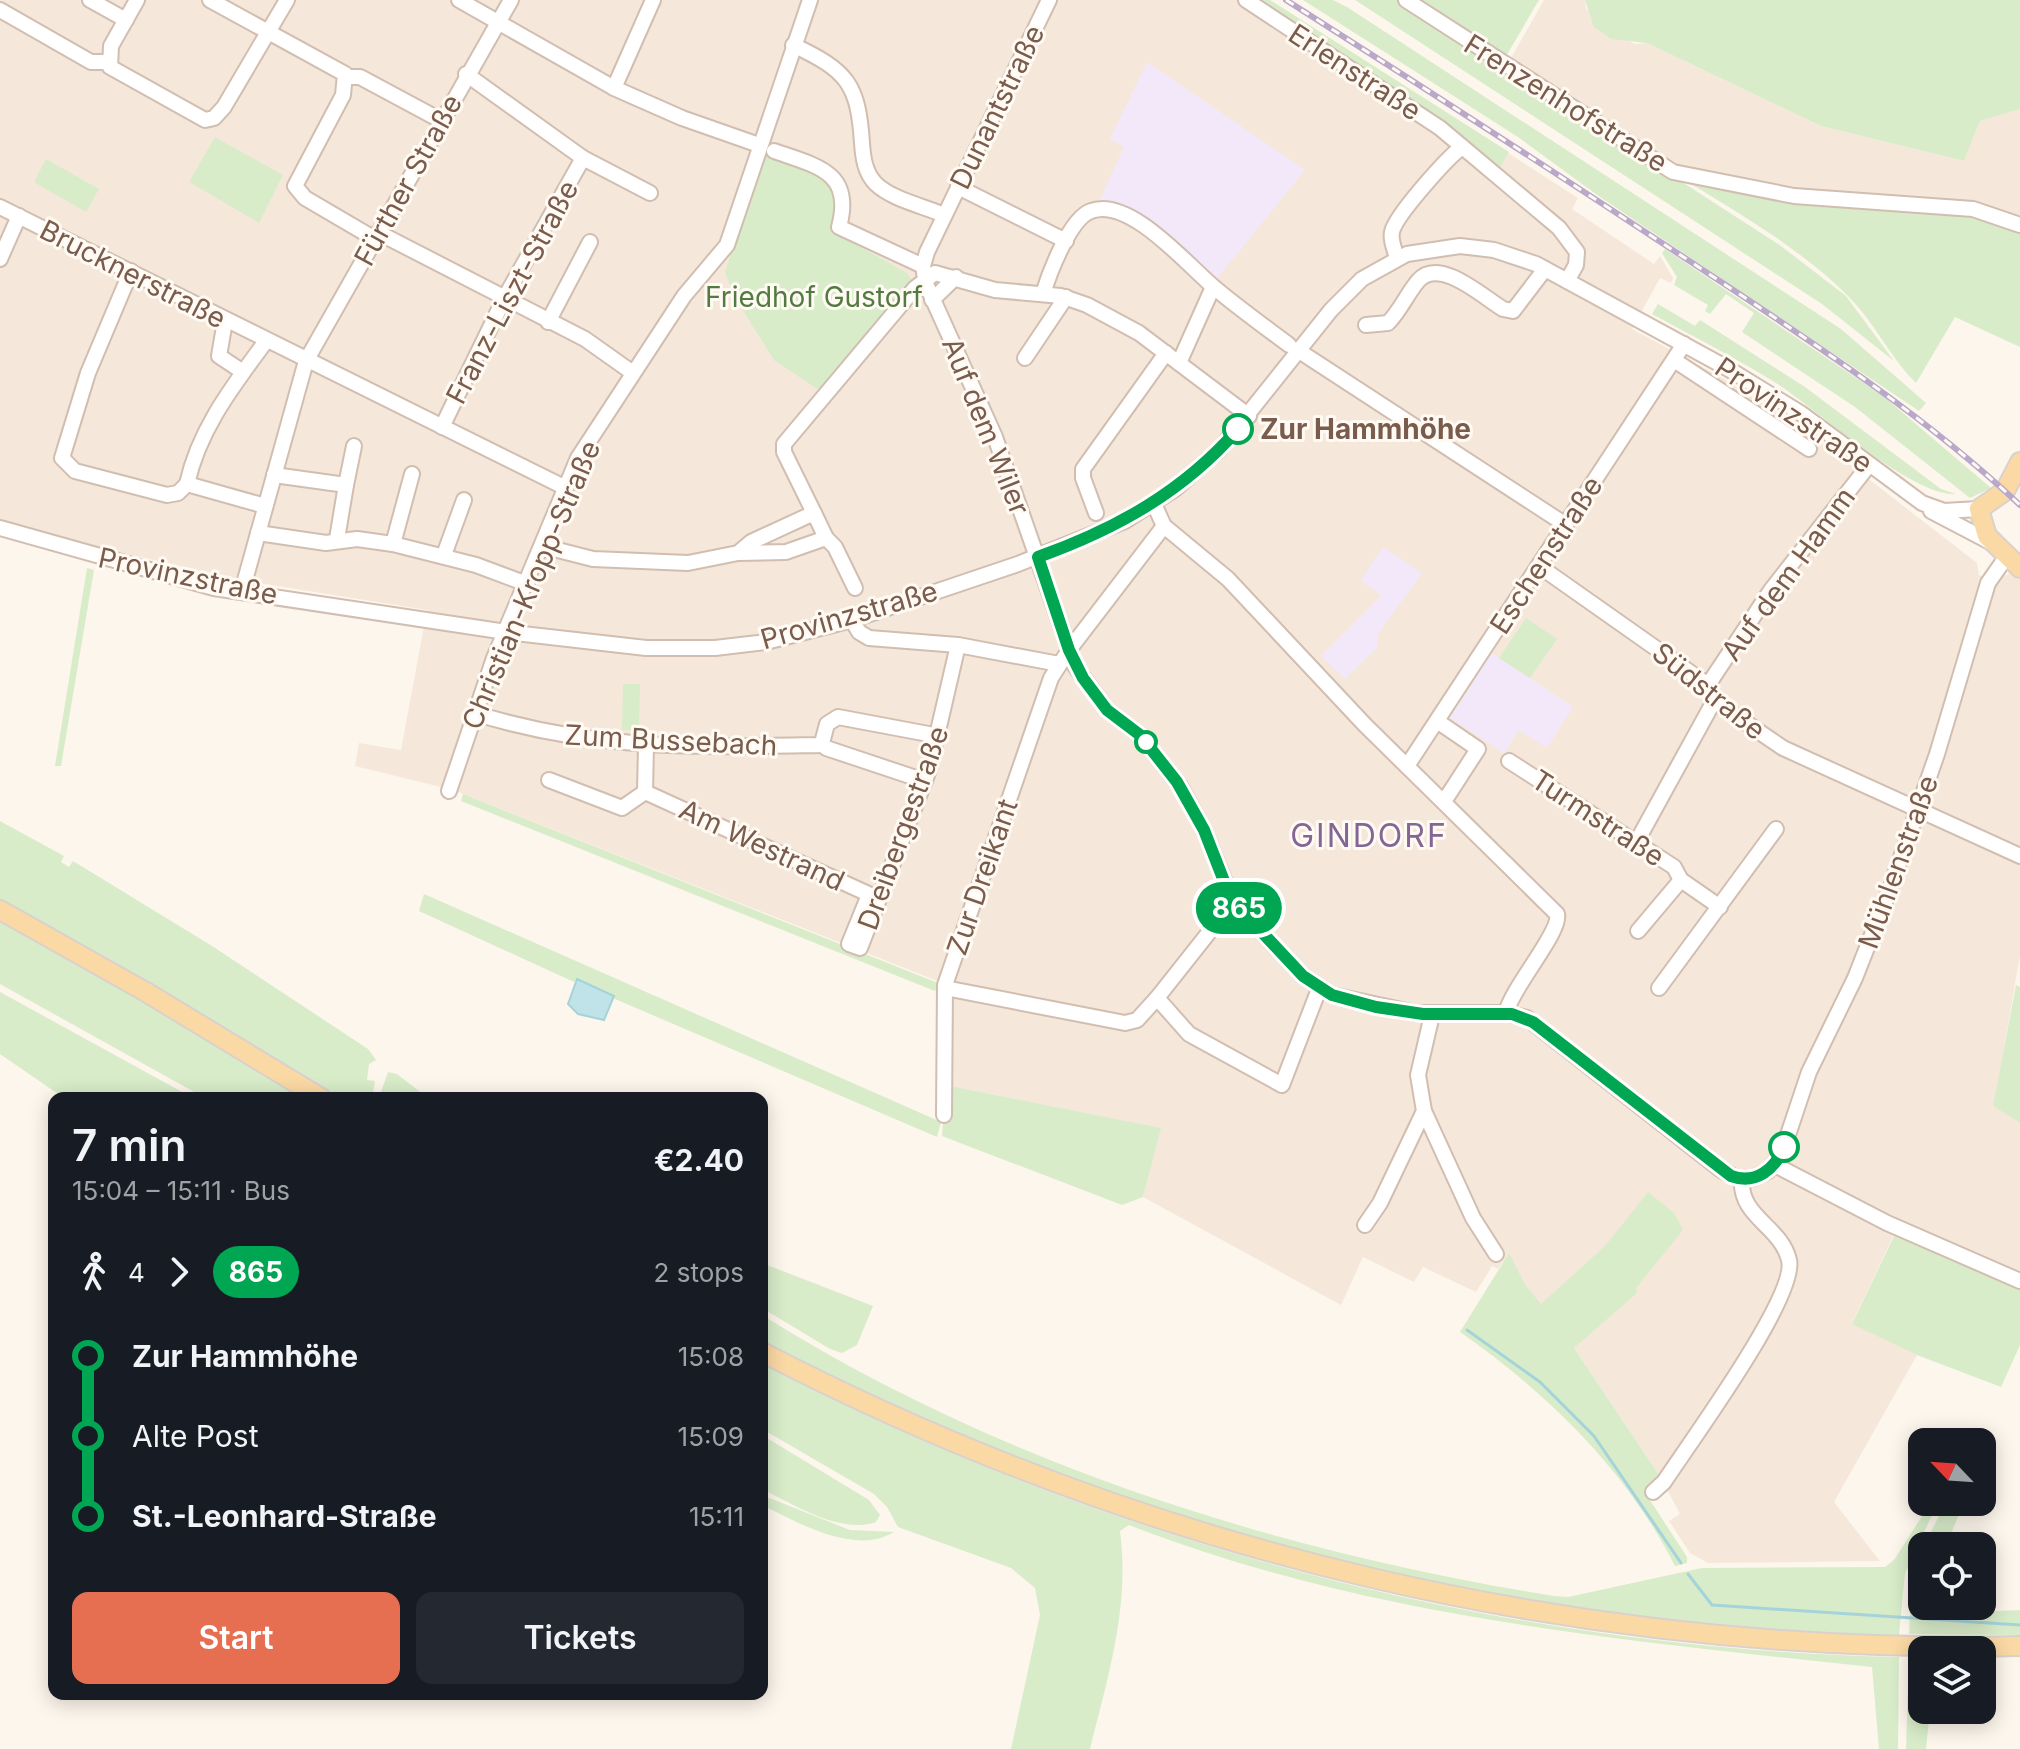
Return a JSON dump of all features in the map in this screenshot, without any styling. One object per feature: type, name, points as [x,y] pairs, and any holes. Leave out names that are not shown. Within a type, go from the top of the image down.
[{"type":"main road","points":[[2008,557],[1985,533],[1979,509],[2005,491],[2020,462]]},
{"type":"main road","points":[[0,910],[121,978],[311,1092]]},
{"type":"main road","points":[[768,1355],[960,1445],[1074,1490],[1230,1542],[1368,1579],[1547,1615],[1705,1635],[1824,1644],[2020,1646]]},
{"type":"street","points":[[90,0],[126,20]]},
{"type":"street","points":[[108,62],[111,46],[137,0]]},
{"type":"street","points":[[210,0],[338,69],[346,77],[360,77],[442,121]]},
{"type":"street","points":[[0,10],[91,62],[108,62],[118,73],[187,113],[210,120],[224,107],[287,0]]},
{"type":"street","points":[[459,0],[614,88],[682,118],[759,145]]},
{"type":"street","name":"Fürther Straße","points":[[242,591],[306,361],[466,74],[511,0]]},
{"type":"street","points":[[614,88],[653,0]]},
{"type":"street","name":"Christian-Kropp-Straße","points":[[449,791],[474,713],[581,453],[693,284],[727,245],[810,0]]},
{"type":"street","name":"Dunantstraße","points":[[944,215],[1049,0]]},
{"type":"street","name":"Erlenstraße","points":[[1246,0],[1428,119],[1570,239],[1577,259],[1567,281]]},
{"type":"street","name":"Frenzenhofstraße","points":[[1406,0],[1673,172],[1794,196],[1973,209],[2020,225]]},
{"type":"street","points":[[793,45],[841,72],[855,92],[865,163],[874,182],[888,192],[944,215],[924,272],[783,445],[826,538],[835,547],[855,588]]},
{"type":"street","points":[[466,74],[583,158],[650,193]]},
{"type":"street","points":[[346,77],[343,95],[295,186],[305,198],[585,339],[633,373]]},
{"type":"street","points":[[1397,258],[1393,228],[1438,169],[1462,147]]},
{"type":"street","points":[[774,151],[813,165],[837,181],[844,203],[839,227],[924,272],[956,277],[995,290],[1066,297],[1123,323],[1249,416]]},
{"type":"street","name":"Franz-Liszt-Straße","points":[[442,427],[504,299],[583,158]]},
{"type":"street","points":[[958,187],[1066,241]]},
{"type":"street","name":"Brucknerstraße","points":[[0,207],[266,341]]},
{"type":"street","points":[[1043,294],[1066,241],[1086,213],[1100,209],[1115,211],[1148,230],[1213,287],[1294,348],[1566,525]]},
{"type":"street","points":[[0,259],[19,216]]},
{"type":"street","points":[[548,322],[590,242]]},
{"type":"street","name":"Provinzstraße","points":[[0,528],[207,586],[506,632],[632,648],[703,649],[766,642],[852,620],[1038,557],[1094,537],[1154,504],[1207,461],[1249,416],[1294,348],[1350,289],[1397,258],[1427,249],[1474,246],[1514,255],[1545,269],[1779,398],[1922,503],[1944,511],[1979,509]]},
{"type":"street","points":[[1366,325],[1388,323],[1419,280],[1435,272],[1448,275],[1503,309],[1513,311],[1545,269]]},
{"type":"street","points":[[131,271],[88,373],[62,458],[75,471],[167,495],[178,493],[187,484],[204,435],[266,341],[566,488]]},
{"type":"street","name":"Auf dem Wiler","points":[[924,272],[932,300],[978,395],[1069,650],[1083,678],[1107,710],[1140,735],[1188,797],[1233,902]]},
{"type":"street","points":[[932,300],[942,287],[956,277]]},
{"type":"street","points":[[1179,363],[1213,287]]},
{"type":"street","points":[[1025,358],[1066,297]]},
{"type":"street","points":[[225,321],[219,356],[243,372]]},
{"type":"street","name":"Eschenstraße","points":[[1407,766],[1684,344]]},
{"type":"street","points":[[1096,513],[1084,482],[1083,469],[1166,353]]},
{"type":"street","name":"Provinzstraße","points":[[1674,360],[1809,449]]},
{"type":"street","points":[[337,539],[354,446]]},
{"type":"street","name":"Auf dem Hamm","points":[[1708,685],[1771,590],[1869,465]]},
{"type":"street","points":[[393,544],[412,474]]},
{"type":"street","points":[[274,475],[346,485]]},
{"type":"street","points":[[187,484],[265,506]]},
{"type":"street","points":[[444,555],[464,500]]},
{"type":"street","points":[[1922,503],[1938,517],[2008,557]]},
{"type":"street","points":[[1154,504],[1164,526],[1228,579],[1407,766],[1445,800],[1559,916],[1556,930],[1527,970],[1506,1013]]},
{"type":"street","points":[[738,553],[751,542],[814,513]]},
{"type":"street","name":"Zur Dreikant","points":[[944,1115],[945,988],[1059,664],[1164,526]]},
{"type":"street","points":[[258,533],[326,543],[337,539],[393,544],[444,555],[527,584]]},
{"type":"street","points":[[542,546],[593,559],[699,562],[738,553],[786,552],[826,538]]},
{"type":"street","name":"Mühlenstraße","points":[[1775,1165],[1785,1147],[1809,1072],[1870,942],[1919,807],[1986,589],[2008,557]]},
{"type":"street","name":"Südstraße","points":[[1539,566],[1708,685],[1714,701],[1783,748],[1919,807],[2020,856]]},
{"type":"street","points":[[852,620],[859,632],[869,638],[958,645],[1059,664]]},
{"type":"street","name":"Dreibergestraße","points":[[874,897],[925,781],[939,736],[958,645]]},
{"type":"street","points":[[1636,843],[1714,701]]},
{"type":"street","name":"Zum Bussebach","points":[[474,713],[554,735],[646,745],[823,745],[925,781]]},
{"type":"street","points":[[823,745],[828,722],[836,717],[939,736]]},
{"type":"street","points":[[1437,721],[1478,749],[1445,800]]},
{"type":"street","name":"Am Westrand","points":[[645,792],[646,745]]},
{"type":"street","name":"Turmstraße","points":[[1509,761],[1676,868],[1681,880],[1720,907]]},
{"type":"street","name":"Am Westrand","points":[[549,780],[622,808],[645,792]]},
{"type":"street","name":"Am Westrand","points":[[645,792],[874,897]]},
{"type":"street","points":[[1659,988],[1776,829]]},
{"type":"street","name":"Turmstraße","points":[[1638,931],[1681,880]]},
{"type":"street","points":[[945,988],[1125,1023],[1140,1017],[1157,998],[1233,902],[1319,989],[1376,1007],[1432,1015],[1506,1013],[1539,1025],[1715,1165],[1742,1179],[1761,1175],[1775,1165],[1875,1217],[2020,1281]]},
{"type":"street","points":[[1157,998],[1189,1034],[1282,1085],[1319,989]]},
{"type":"street","points":[[1432,1015],[1418,1075],[1424,1111],[1473,1218],[1496,1254]]},
{"type":"street","points":[[1365,1225],[1380,1203],[1424,1111]]},
{"type":"street","points":[[1653,1492],[1664,1482],[1763,1331],[1789,1278],[1790,1263],[1785,1249],[1745,1203],[1742,1179]]},
{"type":"shaded area","points":[[0,0],[1270,0],[1578,198],[1572,209],[1654,264],[1660,256],[1673,278],[1671,283],[1660,278],[1632,329],[1726,380],[1808,432],[1977,563],[1979,575],[1993,582],[2012,572],[2020,579],[2020,955],[1994,1106],[2020,1123],[2020,1276],[1899,1224],[1852,1323],[1917,1355],[1834,1502],[1880,1561],[1708,1563],[1690,1553],[1669,1521],[1680,1514],[1661,1478],[1574,1348],[1525,1284],[1509,1254],[1498,1269],[1492,1266],[1476,1292],[1423,1267],[1414,1282],[1363,1257],[1341,1305],[1143,1197],[1160,1128],[946,1085],[950,986],[453,790],[355,766],[359,743],[401,750],[427,610],[247,581],[118,552],[0,519]]},
{"type":"shaded area","points":[[1544,0],[1585,0],[1586,9],[1634,44],[1647,43],[1821,126],[1964,161],[1980,121],[2020,109],[2020,222],[1810,194],[1682,172],[1507,65]]},
{"type":"shaded area","points":[[1147,62],[1305,170],[1214,282],[1200,265],[1098,204],[1124,147],[1110,139]]},
{"type":"shaded area","points":[[1383,547],[1422,573],[1378,634],[1377,648],[1345,679],[1321,656],[1381,596],[1361,580]]},
{"type":"shaded area","points":[[1492,653],[1573,707],[1547,748],[1519,730],[1504,753],[1450,718]]},
{"type":"green space","points":[[1256,0],[1270,0],[1509,152],[1497,173]]},
{"type":"green space","points":[[1303,0],[1333,0],[1347,7],[1841,329],[1926,403],[1919,411],[1600,197],[1518,137]]},
{"type":"green space","points":[[1355,0],[1400,0],[1781,246],[1846,296],[1894,361],[1822,304]]},
{"type":"green space","points":[[1413,0],[1539,0],[1505,58]]},
{"type":"green space","points":[[1585,0],[2020,0],[2020,109],[1980,121],[1964,161],[1821,126],[1647,43],[1611,39],[1594,27]]},
{"type":"green space","points":[[215,137],[283,175],[259,223],[189,182]]},
{"type":"green space","name":"Friedhof Gustorf","points":[[763,152],[802,164],[837,188],[832,231],[907,273],[913,282],[822,392],[774,360],[734,296],[725,272]]},
{"type":"green space","points":[[46,159],[99,189],[86,212],[34,182]]},
{"type":"green space","points":[[1683,179],[1980,214],[2020,228],[2020,347],[1955,317],[1916,383],[1858,306],[1830,279],[1769,233]]},
{"type":"green space","points":[[1665,249],[1883,396],[1991,488],[1970,498],[1855,407],[1742,332],[1754,313],[1726,294],[1710,314],[1705,311],[1708,305],[1674,285],[1677,277],[1662,253]]},
{"type":"green space","points":[[1658,304],[1695,326],[1700,320],[1805,387],[1941,489],[1956,494],[1937,491],[1915,482],[1891,467],[1776,383],[1652,314]]},
{"type":"green space","points":[[87,568],[94,570],[61,766],[55,766]]},
{"type":"green space","points":[[1526,618],[1557,639],[1530,678],[1499,658]]},
{"type":"green space","points":[[623,684],[640,684],[639,731],[622,730]]},
{"type":"green space","points":[[463,794],[938,983],[935,991],[461,801]]},
{"type":"green space","points":[[0,821],[64,856],[61,862],[69,867],[73,861],[212,946],[368,1049],[376,1060],[369,1064],[367,1080],[375,1081],[373,1092],[328,1092],[111,960],[0,900]]},
{"type":"green space","points":[[424,894],[941,1122],[937,1137],[615,999],[611,994],[577,979],[574,982],[419,911]]},
{"type":"green space","points":[[0,922],[124,989],[292,1092],[194,1092],[0,984]]},
{"type":"green space","points":[[2016,985],[2020,987],[2020,1123],[1993,1106]]},
{"type":"green space","points":[[0,992],[182,1092],[55,1092],[0,1054]]},
{"type":"green space","points":[[388,1072],[397,1074],[420,1092],[381,1092]]},
{"type":"green space","points":[[946,1085],[1161,1128],[1143,1197],[1122,1205],[942,1136]]},
{"type":"green space","points":[[1648,1192],[1674,1213],[1683,1230],[1636,1288],[1637,1293],[1574,1348],[1661,1478],[1648,1484],[1644,1491],[1687,1557],[1687,1563],[1675,1566],[1633,1497],[1582,1436],[1523,1381],[1460,1332],[1509,1253],[1525,1284],[1541,1304],[1605,1246]]},
{"type":"green space","points":[[1895,1234],[2020,1285],[2020,1345],[2001,1387],[1917,1355],[1852,1324]]},
{"type":"green space","points":[[768,1265],[873,1306],[857,1345],[842,1353],[768,1312]]},
{"type":"green space","points":[[768,1318],[854,1368],[948,1416],[1045,1458],[1144,1495],[1245,1527],[1450,1577],[1568,1597],[1702,1568],[1885,1567],[1894,1560],[1908,1538],[1908,1567],[1899,1635],[1751,1629],[1603,1613],[1458,1588],[1314,1554],[1172,1513],[1032,1463],[896,1405],[768,1344]]},
{"type":"green space","points":[[768,1367],[895,1428],[1032,1485],[1171,1534],[1314,1575],[1458,1609],[1604,1633],[1751,1650],[1899,1657],[1898,1749],[1879,1749],[1872,1667],[1589,1635],[1403,1604],[1310,1583],[1219,1557],[1129,1525],[1120,1531],[1120,1614],[1090,1749],[1011,1749],[1040,1615],[1035,1588],[1011,1568],[898,1527],[887,1507],[874,1494],[768,1432]]},
{"type":"green space","points":[[768,1439],[869,1500],[880,1515],[876,1522],[848,1524],[802,1509],[768,1492]]},
{"type":"green space","points":[[768,1497],[850,1530],[894,1532],[879,1538],[845,1539],[768,1508]]},
{"type":"green space","points":[[1922,1516],[1931,1516],[1924,1532],[1912,1532]]},
{"type":"green space","points":[[1939,1516],[1958,1516],[1952,1532],[1931,1532]]},
{"type":"green space","points":[[2020,1610],[2020,1635],[1909,1634],[1910,1620],[1996,1620],[1996,1611]]},
{"type":"green space","points":[[1908,1688],[1908,1724],[1929,1724],[1926,1749],[1906,1749]]},
{"type":"water","points":[[577,979],[614,996],[604,1020],[578,1014],[568,1004]]},
{"type":"waterway","points":[[1467,1330],[1540,1382],[1594,1436],[1681,1563]]},
{"type":"waterway","points":[[1688,1574],[1712,1605],[2020,1625]]},
{"type":"railway","points":[[1286,0],[1593,197],[1821,349],[1943,439],[2020,505]]},
{"type":"bus line","name":"865","points":[[1238,429],[1203,465],[1154,504],[1094,537],[1038,557],[1075,666],[1107,710],[1140,735],[1179,784],[1194,808],[1233,902],[1303,976],[1332,995],[1376,1007],[1416,1013],[1506,1013],[1533,1022],[1731,1176],[1749,1179],[1765,1174],[1777,1162],[1784,1147]]},
{"type":"place","name":"Zur Hammhöhe","points":[[1238,429]]},
{"type":"district","name":"GINDORF","points":[[1369,835]]}]
